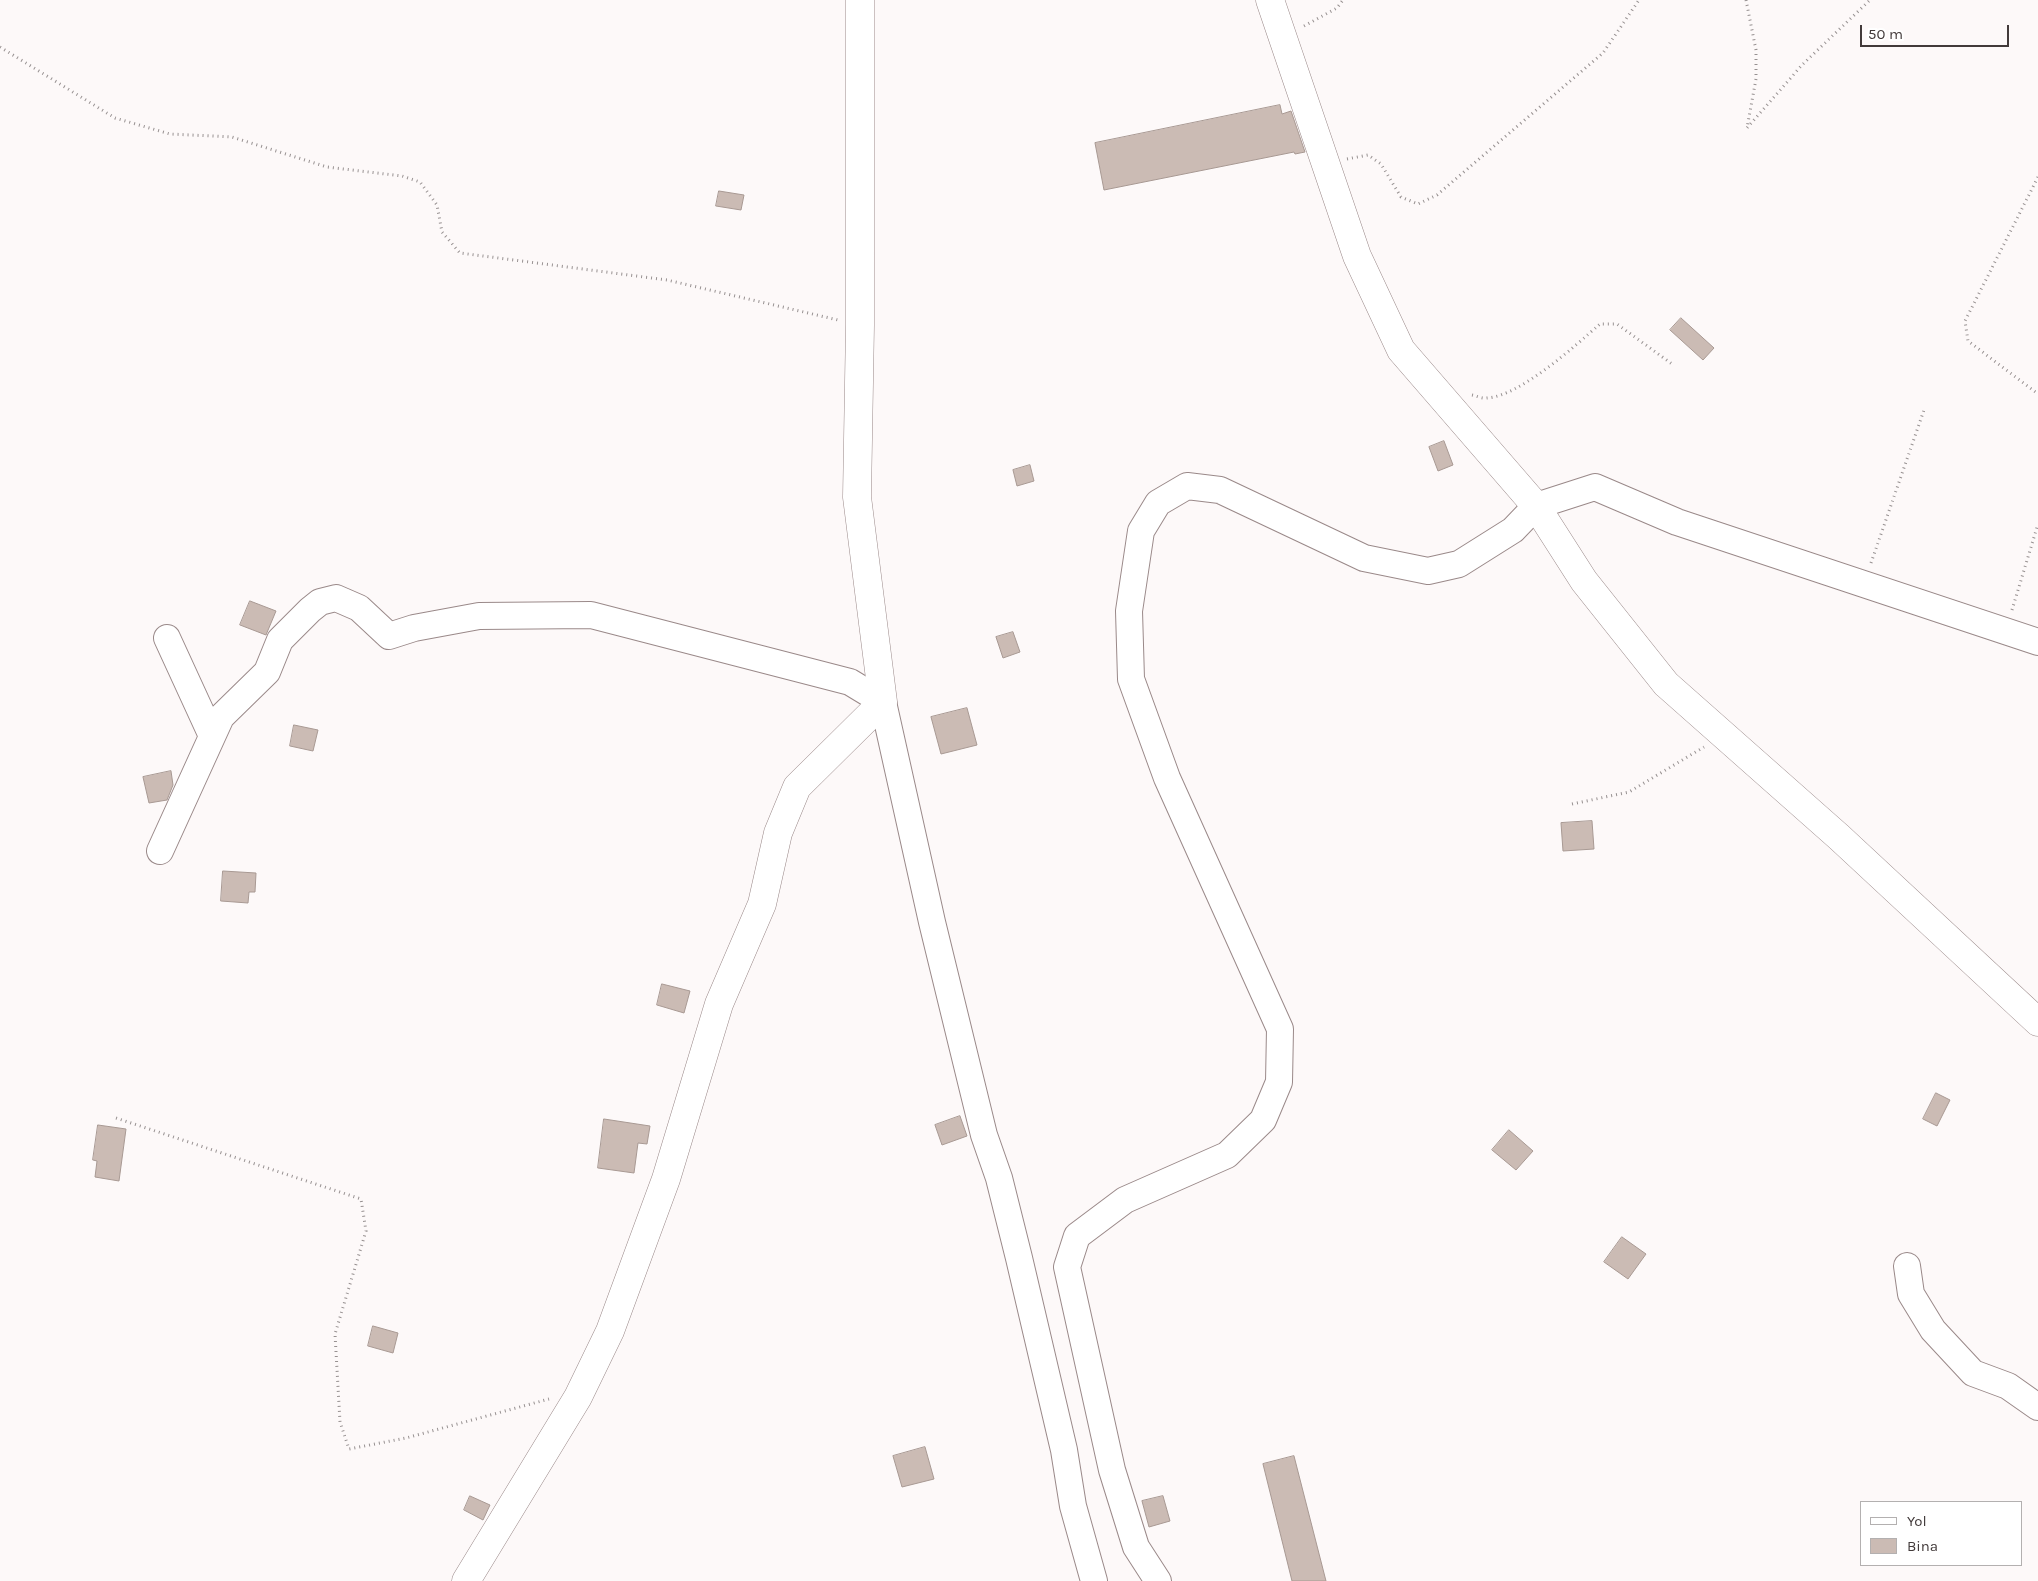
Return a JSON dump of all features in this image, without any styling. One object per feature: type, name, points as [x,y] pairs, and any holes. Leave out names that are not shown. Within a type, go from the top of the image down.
[{"type":"main road","points":[[466,1581],[581,1390],[610,1331],[666,1179],[719,1004],[762,904],[778,833],[797,787],[883,702],[857,497],[860,325],[860,0]]},
{"type":"main road","points":[[1270,0],[1357,256],[1400,350],[1536,506],[1584,581],[1666,684],[1839,837],[2038,1022]]},
{"type":"street","points":[[1158,1581],[1136,1547],[1112,1470],[1067,1267],[1077,1236],[1125,1200],[1227,1155],[1263,1120],[1279,1082],[1280,1029],[1167,778],[1131,679],[1129,611],[1141,531],[1158,503],[1187,486],[1220,490],[1364,558],[1428,571],[1459,564],[1513,530],[1536,506],[1595,487],[1677,522],[2038,642]]},
{"type":"street","points":[[160,851],[221,717],[267,672],[280,640],[320,602],[336,598],[358,608],[389,636],[414,628],[479,616],[591,615],[850,682],[883,702],[932,922],[984,1135],[999,1178],[1019,1258],[1064,1450],[1073,1506],[1094,1581]]},
{"type":"street","points":[[167,638],[212,736]]},
{"type":"street","points":[[1908,1266],[1911,1294],[1933,1330],[1973,1373],[2008,1386],[2038,1407]]},
{"type":"path","points":[[1283,36],[1337,8],[1343,0]]},
{"type":"path","points":[[1326,163],[1368,155],[1381,164],[1401,197],[1418,204],[1437,195],[1604,53],[1639,0]]},
{"type":"path","points":[[1746,0],[1756,50],[1756,79],[1747,128],[1802,65],[1870,0]]},
{"type":"path","points":[[0,47],[115,118],[170,134],[232,137],[327,167],[402,176],[420,182],[437,205],[442,232],[460,253],[667,280],[860,325]]},
{"type":"path","points":[[2038,177],[1965,321],[1968,341],[2038,394]]},
{"type":"path","points":[[1466,393],[1485,399],[1502,395],[1558,362],[1600,324],[1617,324],[1672,364]]},
{"type":"path","points":[[1864,583],[1924,410]]},
{"type":"path","points":[[2006,630],[2038,524]]},
{"type":"path","points":[[1572,804],[1629,792],[1724,735]]},
{"type":"path","points":[[116,1118],[361,1199],[366,1231],[335,1334],[340,1422],[349,1449],[406,1438],[581,1390]]},
{"type":"building","points":[[1280,105],[1282,114],[1291,111],[1305,152],[1295,154],[1294,152],[1104,190],[1095,143]]},
{"type":"building","points":[[719,191],[744,195],[741,210],[716,206]]},
{"type":"building","points":[[1681,318],[1714,348],[1703,360],[1670,330]]},
{"type":"building","points":[[1444,441],[1453,465],[1438,471],[1429,447]]},
{"type":"building","points":[[1030,465],[1034,481],[1017,486],[1013,470]]},
{"type":"building","points":[[250,601],[276,611],[266,635],[240,625]]},
{"type":"building","points":[[1013,632],[1020,652],[1003,658],[996,637]]},
{"type":"building","points":[[967,708],[977,745],[941,754],[931,717]]},
{"type":"building","points":[[294,725],[318,730],[313,751],[290,746]]},
{"type":"building","points":[[171,771],[173,785],[167,800],[149,803],[143,777]]},
{"type":"building","points":[[1592,821],[1594,849],[1563,851],[1561,823]]},
{"type":"building","points":[[223,871],[256,873],[255,892],[249,892],[248,903],[221,901]]},
{"type":"building","points":[[662,984],[690,991],[684,1013],[657,1005]]},
{"type":"building","points":[[1936,1093],[1950,1100],[1937,1126],[1923,1119]]},
{"type":"building","points":[[960,1116],[967,1136],[942,1145],[935,1125]]},
{"type":"building","points":[[604,1119],[650,1126],[647,1144],[638,1143],[634,1173],[598,1168]]},
{"type":"building","points":[[98,1125],[126,1129],[119,1181],[95,1177],[97,1161],[93,1160]]},
{"type":"building","points":[[1509,1130],[1533,1151],[1516,1170],[1492,1150]]},
{"type":"building","points":[[1622,1237],[1646,1254],[1628,1279],[1604,1262]]},
{"type":"building","points":[[373,1326],[398,1333],[393,1353],[368,1346]]},
{"type":"building","points":[[925,1447],[934,1479],[902,1487],[893,1456]]},
{"type":"building","points":[[1294,1456],[1326,1581],[1292,1581],[1263,1464]]},
{"type":"building","points":[[470,1496],[490,1505],[483,1520],[464,1510]]},
{"type":"building","points":[[1163,1496],[1170,1521],[1149,1527],[1142,1501]]}]
